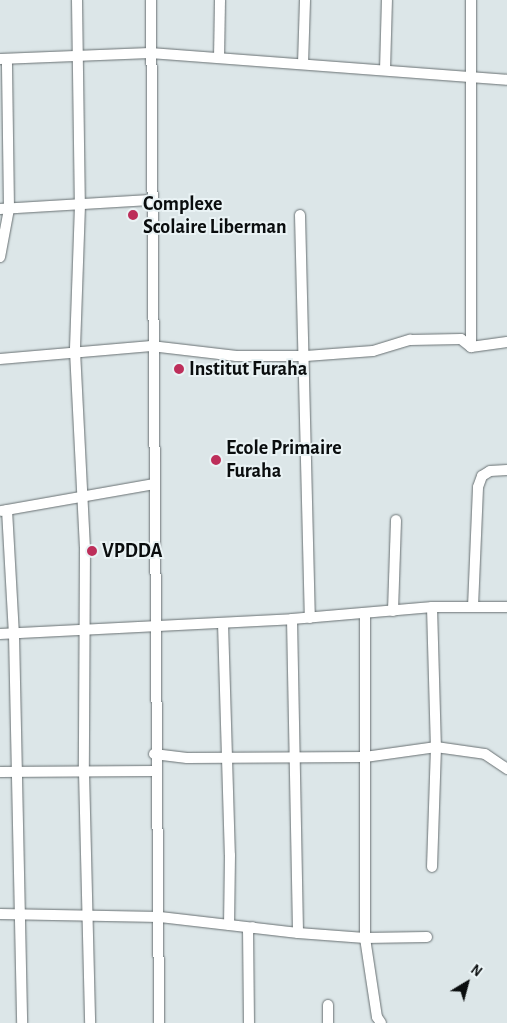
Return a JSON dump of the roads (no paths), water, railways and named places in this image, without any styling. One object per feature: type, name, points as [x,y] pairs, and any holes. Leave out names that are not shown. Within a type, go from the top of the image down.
[{"type":"street","points":[[77,0],[80,205],[75,351],[85,547],[83,632],[84,772],[90,1023]]},
{"type":"street","points":[[151,0],[150,200],[154,484],[154,754],[160,917],[159,1023]]},
{"type":"street","points":[[219,58],[220,0]]},
{"type":"street","points":[[303,64],[305,0]]},
{"type":"street","points":[[384,70],[387,0]]},
{"type":"street","points":[[471,0],[471,347]]},
{"type":"street","points":[[0,256],[5,209],[3,59],[77,54],[150,53],[507,80]]},
{"type":"street","points":[[5,209],[150,200]]},
{"type":"street","points":[[300,215],[306,356],[310,618]]},
{"type":"street","points":[[0,359],[75,351],[151,346],[236,356],[306,356],[373,351],[410,340],[460,339],[471,347],[507,342]]},
{"type":"street","points":[[473,607],[478,487],[482,476],[490,471],[507,470]]},
{"type":"street","points":[[22,1023],[18,914],[18,773],[14,634],[3,510],[154,484]]},
{"type":"street","points":[[393,611],[396,520]]},
{"type":"street","points":[[0,634],[83,632],[292,620],[432,607],[507,607]]},
{"type":"street","points":[[432,607],[436,747],[432,867]]},
{"type":"street","points":[[365,614],[365,938],[377,1017],[381,1023]]},
{"type":"street","points":[[292,620],[298,933]]},
{"type":"street","points":[[223,623],[228,757],[229,925]]},
{"type":"street","points":[[154,754],[295,759],[364,757],[436,747],[486,754],[507,770]]},
{"type":"street","points":[[0,772],[155,771]]},
{"type":"street","points":[[0,914],[160,917],[298,933],[365,938],[427,937]]},
{"type":"street","points":[[249,1023],[248,931],[253,927]]},
{"type":"street","points":[[328,1005],[328,1023]]},
{"type":"place","name":"Complexe Scolaire Liberman","points":[[133,215]]},
{"type":"place","name":"Institut Furaha","points":[[179,369]]},
{"type":"place","name":"Ecole Primaire Furaha","points":[[216,460]]},
{"type":"place","name":"VPDDA","points":[[92,551]]}]
